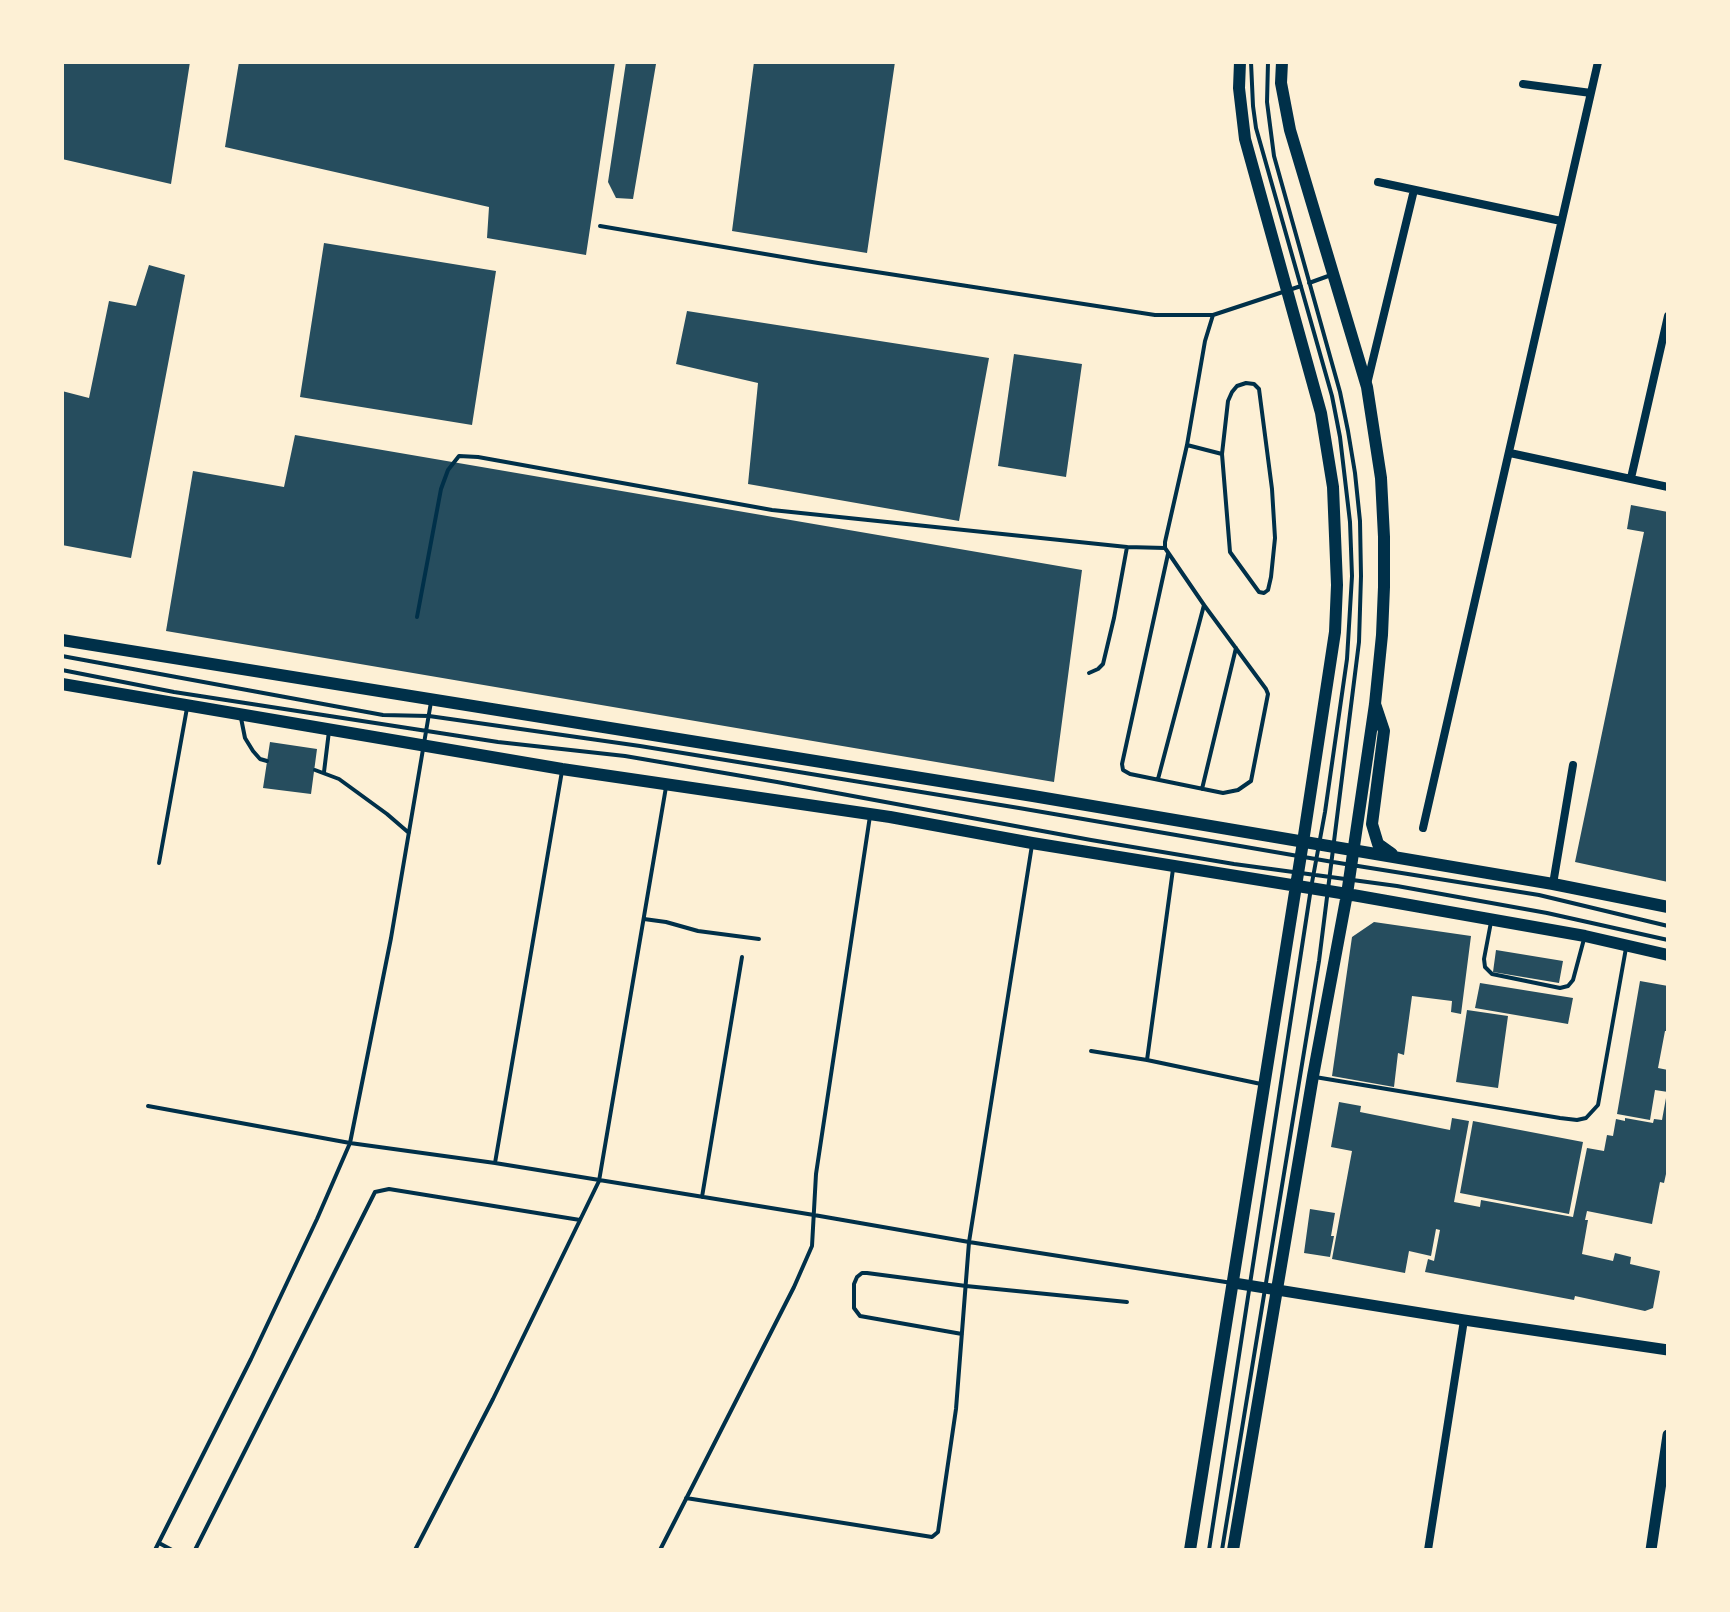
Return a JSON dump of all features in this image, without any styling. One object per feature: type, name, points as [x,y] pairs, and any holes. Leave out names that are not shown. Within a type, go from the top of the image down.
[{"type":"main road","points":[[1190,1550],[1299,872],[1335,632],[1337,585],[1333,487],[1321,413],[1295,288],[1265,213],[1245,139],[1240,62]]},
{"type":"main road","points":[[1233,1550],[1271,1289],[1347,894],[1382,635],[1384,537],[1381,478],[1367,387],[1290,130],[1281,83],[1282,62]]},
{"type":"main road","points":[[62,640],[1335,847],[1668,907]]},
{"type":"main road","points":[[62,684],[562,769],[870,814],[1347,894],[1585,936],[1668,955]]},
{"type":"main road","points":[[1375,704],[1384,731],[1372,824],[1378,844],[1400,858]]},
{"type":"street","points":[[1423,828],[1598,62]]},
{"type":"street","points":[[1523,84],[1591,93]]},
{"type":"street","points":[[1378,182],[1561,221]]},
{"type":"street","points":[[1367,387],[1414,190]]},
{"type":"street","points":[[1631,478],[1664,352],[1668,316]]},
{"type":"street","points":[[1510,453],[1668,487]]},
{"type":"street","points":[[1553,884],[1573,765]]},
{"type":"street","points":[[1234,1283],[1668,1350]]},
{"type":"street","points":[[1428,1550],[1464,1320]]},
{"type":"street","points":[[1651,1550],[1668,1435]]},
{"type":"lane","points":[[1209,1550],[1248,1286],[1320,845],[1349,639],[1352,576],[1344,464],[1332,396],[1295,288],[1256,128],[1251,62]]},
{"type":"lane","points":[[1222,1550],[1271,1289],[1333,862],[1359,642],[1360,521],[1355,473],[1340,392],[1274,156],[1268,111],[1268,62]]},
{"type":"lane","points":[[600,226],[1133,313],[1177,316],[1213,315],[1333,274]]},
{"type":"lane","points":[[1167,551],[1123,770],[1223,793],[1238,790],[1251,781],[1268,694],[1176,565],[1165,542],[1187,445],[1205,341],[1213,315]]},
{"type":"lane","points":[[1254,384],[1259,389],[1274,514],[1271,577],[1268,590],[1264,593],[1259,592],[1230,552],[1222,454],[1228,401],[1232,392],[1237,386],[1254,384]]},
{"type":"lane","points":[[1187,445],[1222,454]]},
{"type":"lane","points":[[417,617],[441,489],[448,470],[459,456],[772,510],[1167,551]]},
{"type":"lane","points":[[1089,673],[1103,664],[1127,547]]},
{"type":"lane","points":[[1158,779],[1204,605]]},
{"type":"lane","points":[[1202,789],[1236,648]]},
{"type":"lane","points":[[62,656],[383,715],[429,716],[640,746],[1301,856],[1333,862],[1350,872],[1668,940]]},
{"type":"lane","points":[[62,670],[174,692],[427,731],[625,756],[1234,864],[1331,876],[1350,872],[1539,895],[1668,926]]},
{"type":"lane","points":[[155,1550],[251,1359],[350,1143],[391,938],[431,700]]},
{"type":"lane","points":[[159,863],[187,706]]},
{"type":"lane","points":[[241,715],[245,738],[260,759],[267,761]]},
{"type":"lane","points":[[324,772],[329,730]]},
{"type":"lane","points":[[495,1163],[562,769]]},
{"type":"lane","points":[[315,770],[339,779],[363,795],[409,833]]},
{"type":"lane","points":[[415,1550],[493,1399],[599,1181],[666,785]]},
{"type":"lane","points":[[660,1550],[812,1246],[816,1174],[870,814]]},
{"type":"lane","points":[[686,1498],[917,1535],[935,1536],[938,1532],[956,1409],[969,1242],[1032,843]]},
{"type":"lane","points":[[1147,1060],[1174,866]]},
{"type":"lane","points":[[644,919],[698,931],[759,939]]},
{"type":"lane","points":[[1491,920],[1484,959],[1485,967],[1492,974],[1560,988],[1568,986],[1573,980],[1585,936]]},
{"type":"lane","points":[[1313,1076],[1560,1118],[1586,1118],[1598,1105],[1627,945]]},
{"type":"lane","points":[[702,1197],[742,957]]},
{"type":"lane","points":[[1091,1051],[1264,1084]]},
{"type":"lane","points":[[148,1106],[350,1143],[495,1163],[1234,1283]]},
{"type":"lane","points":[[195,1550],[375,1192],[389,1189],[580,1220]]},
{"type":"lane","points":[[962,1334],[860,1316],[854,1308],[857,1277],[867,1273],[1127,1302]]},
{"type":"lane","points":[[159,1543],[172,1550]]},
{"type":"building","points":[[62,62],[190,62],[171,184],[62,159]]},
{"type":"building","points":[[239,62],[615,62],[586,255],[487,238],[489,207],[225,147]]},
{"type":"building","points":[[626,62],[656,64],[633,199],[616,198],[608,182]]},
{"type":"building","points":[[754,62],[895,62],[867,253],[732,231]]},
{"type":"building","points":[[324,243],[496,271],[472,425],[300,397]]},
{"type":"building","points":[[149,265],[185,275],[131,558],[62,545],[62,391],[89,398],[109,301],[136,306]]},
{"type":"building","points":[[687,311],[989,358],[959,521],[748,484],[758,383],[676,364]]},
{"type":"building","points":[[1014,354],[1082,364],[1066,477],[998,466]]},
{"type":"building","points":[[295,435],[1082,570],[1054,782],[166,631],[193,471],[284,487]]},
{"type":"building","points":[[1631,505],[1668,512],[1668,882],[1575,862],[1644,532],[1627,529]]},
{"type":"building","points":[[270,742],[317,749],[311,794],[263,788]]},
{"type":"building","points":[[1374,922],[1471,936],[1461,1014],[1451,1012],[1452,1001],[1412,996],[1404,1055],[1398,1053],[1394,1087],[1332,1076],[1352,937]]},
{"type":"building","points":[[1496,950],[1563,961],[1559,983],[1493,972]]},
{"type":"building","points":[[1640,981],[1668,986],[1668,1031],[1665,1031],[1658,1068],[1668,1070],[1668,1092],[1655,1090],[1650,1120],[1617,1114]]},
{"type":"building","points":[[1480,983],[1573,998],[1568,1024],[1475,1008]]},
{"type":"building","points":[[1467,1010],[1508,1016],[1498,1088],[1456,1082]]},
{"type":"building","points":[[1666,1098],[1668,1165],[1664,1183],[1660,1182],[1652,1224],[1587,1211],[1582,1254],[1613,1261],[1615,1253],[1631,1257],[1630,1264],[1660,1271],[1653,1308],[1645,1311],[1575,1296],[1574,1300],[1425,1272],[1428,1259],[1434,1261],[1440,1230],[1436,1229],[1431,1256],[1409,1251],[1405,1273],[1332,1259],[1352,1151],[1331,1147],[1339,1102],[1361,1106],[1360,1112],[1450,1130],[1452,1118],[1469,1121],[1454,1202],[1480,1207],[1481,1200],[1573,1217],[1587,1148],[1604,1151],[1607,1135],[1613,1136],[1616,1119],[1653,1123],[1654,1119],[1662,1120]]},
{"type":"building","points":[[1473,1121],[1583,1142],[1569,1214],[1460,1193]]},
{"type":"building","points":[[1310,1209],[1335,1213],[1330,1257],[1304,1253]]}]
